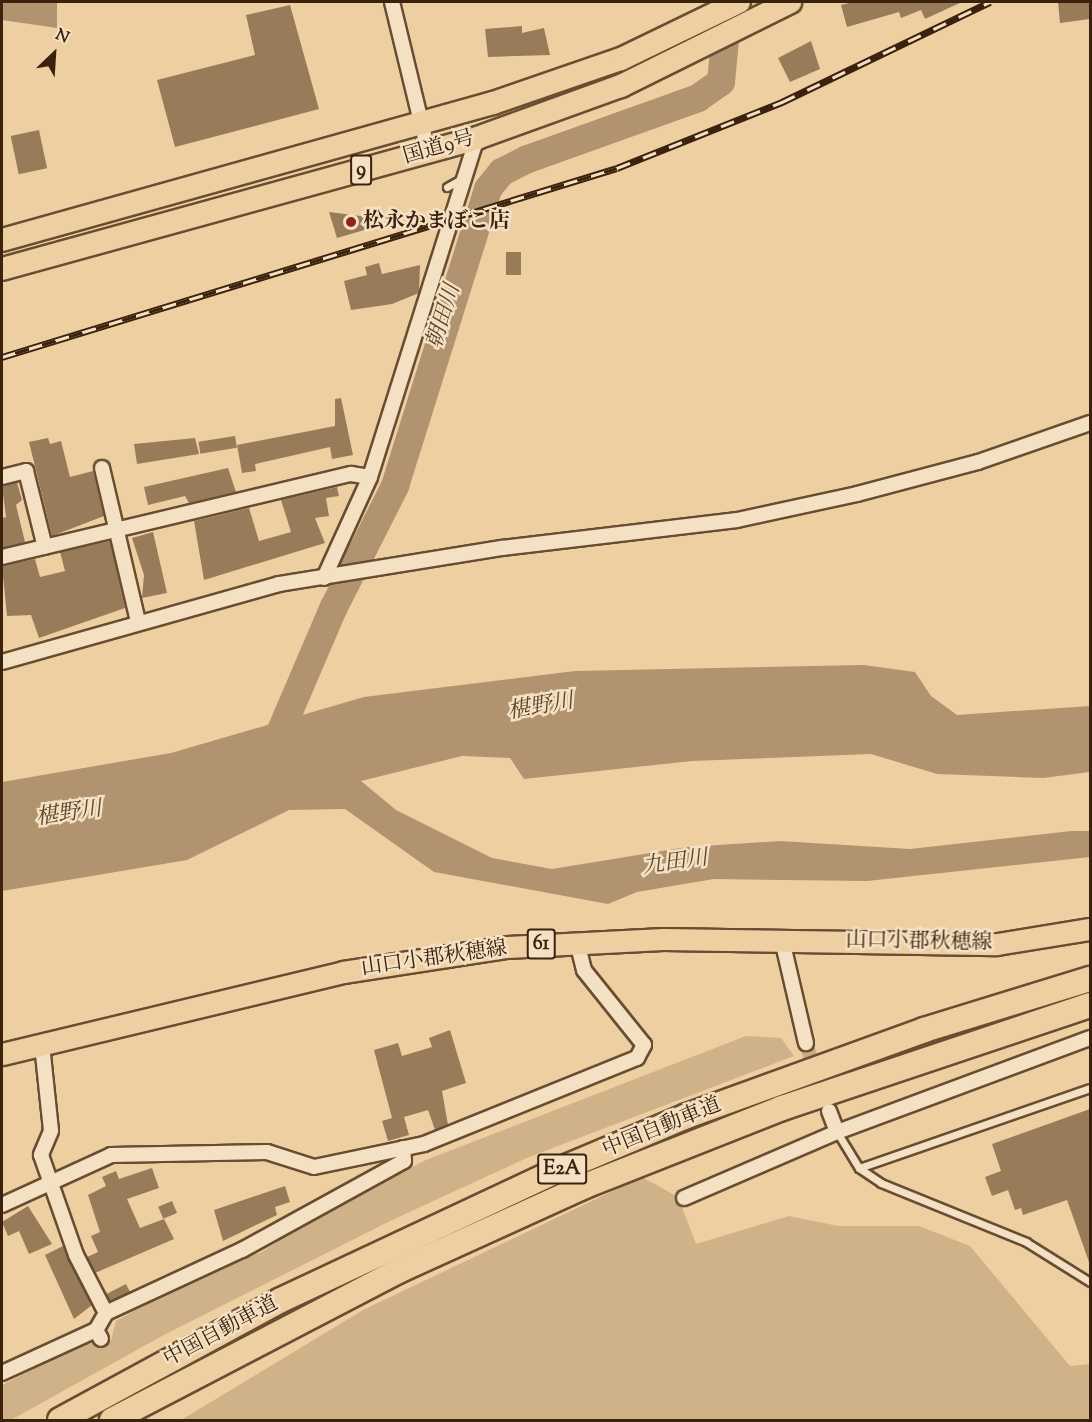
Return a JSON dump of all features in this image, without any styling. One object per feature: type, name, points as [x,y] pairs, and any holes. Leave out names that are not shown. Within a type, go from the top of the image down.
[{"type":"highway","name":"国道9号","points":[[2,240],[419,124],[621,58],[739,2]]},
{"type":"highway","name":"国道9号","points":[[2,269],[477,138],[621,86],[790,2]]},
{"type":"highway","name":"中国自動車道","points":[[60,1420],[281,1300],[559,1170],[687,1116],[924,1030],[1090,979]]},
{"type":"highway","name":"中国自動車道","points":[[112,1420],[370,1284],[575,1191],[782,1108],[1090,1005]]},
{"type":"main road","name":"山口小郡秋穂線","points":[[2,1054],[343,972],[577,942],[782,940],[997,944],[1090,929]]},
{"type":"street","points":[[392,2],[419,124],[428,151]]},
{"type":"street","points":[[330,577],[370,477],[477,138]]},
{"type":"street","points":[[2,662],[247,591],[374,570],[748,517],[978,462],[1090,423]]},
{"type":"street","points":[[102,468],[138,622]]},
{"type":"street","points":[[2,477],[26,471],[45,547]]},
{"type":"street","points":[[2,558],[351,474],[370,477]]},
{"type":"street","points":[[782,940],[806,1044]]},
{"type":"street","points":[[2,1205],[46,1181],[129,1152],[276,1153],[314,1167],[403,1148],[637,1058],[644,1045],[584,970],[577,942]]},
{"type":"street","points":[[684,1198],[837,1132],[1090,1038]]},
{"type":"street","points":[[2,1373],[98,1334],[106,1312],[46,1181],[41,1155],[51,1131],[50,1104],[42,1045]]},
{"type":"street","points":[[829,1111],[837,1132]]},
{"type":"street","points":[[106,1312],[242,1250],[404,1161],[403,1148]]},
{"type":"lane","points":[[447,187],[464,178]]},
{"type":"lane","points":[[859,1168],[1090,1088]]},
{"type":"lane","points":[[837,1132],[859,1168],[881,1184],[1026,1242],[1090,1282]]},
{"type":"shaded area","points":[[746,1036],[781,1038],[794,1056],[529,1157],[390,1221],[162,1336],[11,1420],[2,1420],[2,1385],[81,1345],[111,1340],[116,1321],[221,1263],[260,1253],[328,1210],[426,1160]]},
{"type":"shaded area","points":[[642,1177],[678,1197],[696,1244],[789,1216],[838,1226],[919,1226],[970,1246],[1070,1366],[1090,1364],[1090,1420],[181,1420],[363,1310]]},
{"type":"water","points":[[2,2],[57,2],[57,28],[2,20]]},
{"type":"water","points":[[864,665],[915,672],[931,696],[957,715],[1090,706],[1090,772],[1043,778],[937,774],[871,754],[692,761],[524,779],[510,758],[462,756],[361,781],[396,810],[492,858],[552,869],[687,847],[780,841],[910,849],[1071,831],[1090,831],[1090,857],[867,881],[714,879],[637,892],[608,904],[434,872],[345,809],[289,810],[187,860],[2,891],[2,782],[171,753],[364,697],[575,671]]},
{"type":"building","points":[[853,2],[962,2],[925,19],[921,10],[901,18],[899,12],[847,27],[841,5]]},
{"type":"building","points":[[1058,2],[1090,2],[1090,19],[1060,23]]},
{"type":"building","points":[[290,5],[319,109],[175,147],[157,80],[255,55],[246,15]]},
{"type":"building","points":[[522,26],[522,33],[544,28],[550,55],[488,57],[485,29]]},
{"type":"building","points":[[811,41],[820,69],[790,82],[778,58]]},
{"type":"building","points":[[39,130],[47,168],[19,174],[11,136]]},
{"type":"building","name":"松永かまぼこ店","points":[[329,212],[368,217],[371,228],[337,238]]},
{"type":"building","points":[[506,252],[521,252],[521,275],[506,275]]},
{"type":"building","points":[[379,263],[382,274],[420,265],[419,293],[392,304],[351,310],[344,281],[367,275],[365,267]]},
{"type":"building","points":[[341,398],[353,455],[332,459],[330,447],[255,464],[256,471],[242,473],[237,445],[335,426],[335,399]]},
{"type":"building","points":[[235,436],[237,448],[200,454],[198,442]]},
{"type":"building","points":[[48,438],[50,444],[61,441],[70,477],[93,471],[104,516],[52,536],[29,442]]},
{"type":"building","points":[[195,438],[199,454],[137,464],[134,444]]},
{"type":"building","points":[[228,468],[236,492],[189,503],[185,496],[148,505],[144,487]]},
{"type":"building","points":[[17,482],[22,500],[16,505],[25,542],[2,548],[2,518],[6,517],[2,486]]},
{"type":"building","points":[[337,487],[339,496],[326,498],[329,516],[315,518],[325,543],[204,580],[194,521],[249,508],[259,541],[291,532],[281,500]]},
{"type":"building","points":[[153,532],[167,593],[142,598],[144,575],[132,538]]},
{"type":"building","points":[[110,541],[125,608],[39,638],[31,615],[7,616],[2,566],[35,559],[40,577],[65,571],[60,552]]},
{"type":"building","points":[[450,1030],[466,1083],[442,1091],[448,1125],[435,1130],[428,1110],[404,1117],[409,1135],[388,1141],[382,1121],[392,1118],[374,1050],[398,1043],[402,1056],[432,1047],[429,1038]]},
{"type":"building","points":[[1090,1109],[1089,1262],[1067,1200],[1023,1215],[1021,1208],[1015,1210],[1008,1190],[992,1196],[985,1177],[1001,1171],[992,1144]]},
{"type":"building","points":[[152,1168],[159,1188],[127,1199],[140,1228],[164,1219],[174,1239],[95,1273],[87,1257],[98,1252],[91,1236],[100,1232],[88,1195],[106,1186],[102,1177],[116,1171],[119,1179]]},
{"type":"building","points":[[285,1186],[290,1202],[275,1207],[277,1215],[223,1241],[214,1210]]},
{"type":"building","points":[[172,1201],[177,1213],[163,1219],[158,1207]]},
{"type":"building","points":[[28,1206],[52,1244],[29,1254],[19,1231],[8,1236],[2,1222]]},
{"type":"building","points":[[63,1246],[92,1305],[74,1319],[45,1255]]},
{"type":"building","points":[[126,1284],[130,1292],[110,1302],[106,1294]]},
{"type":"waterway","name":"朝田川","points":[[270,756],[334,607],[395,486],[488,189],[502,172],[528,159],[698,98],[721,82],[728,8]]},
{"type":"tunnel","points":[[806,1043],[817,1076]]},
{"type":"railway","points":[[2,357],[617,168],[782,102],[990,2]]},
{"type":"place","name":"松永かまぼこ店","points":[[351,222]]},
{"type":"water label","name":"椹野川","points":[[541,708]]},
{"type":"water label","name":"椹野川","points":[[69,815]]},
{"type":"water label","name":"九田川","points":[[675,864]]}]
